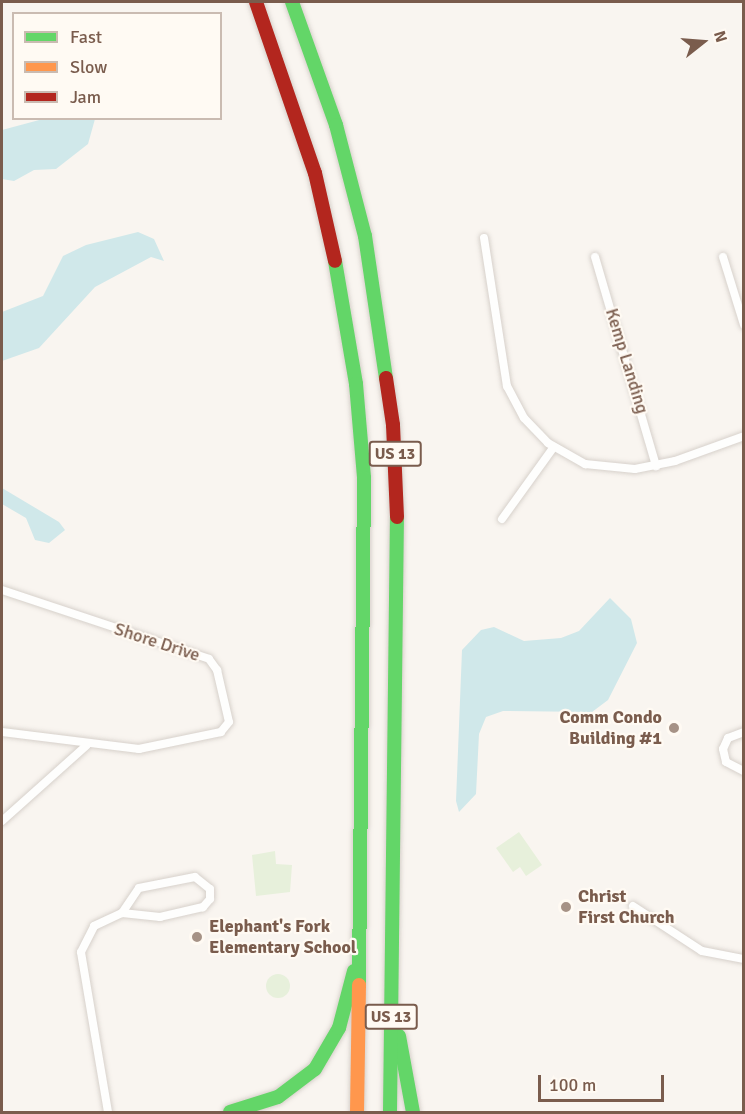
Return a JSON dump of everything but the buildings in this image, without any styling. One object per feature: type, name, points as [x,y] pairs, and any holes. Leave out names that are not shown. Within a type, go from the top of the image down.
[{"type":"highway","name":"US 13","points":[[256,2],[315,173],[340,282],[356,384],[364,478],[365,576],[357,1113]]},
{"type":"highway","name":"US 13","points":[[292,2],[332,114],[358,208],[390,390],[398,542],[390,1113]]},
{"type":"highway","points":[[393,921],[400,1046],[413,1113]]},
{"type":"highway","points":[[230,1113],[278,1097],[303,1080],[320,1062],[339,1028],[360,942]]},
{"type":"street","points":[[484,238],[507,386],[524,418],[554,448],[600,468],[656,466],[744,436]]},
{"type":"street","name":"Kemp Landing","points":[[595,257],[656,466]]},
{"type":"street","points":[[723,257],[744,325]]},
{"type":"street","points":[[502,519],[554,448]]},
{"type":"street","name":"Shore Drive","points":[[2,590],[202,656],[217,670],[229,722],[221,732],[139,749],[87,745]]},
{"type":"street","points":[[2,732],[87,745]]},
{"type":"street","points":[[744,732],[728,738],[723,750],[726,762],[744,771]]},
{"type":"street","points":[[2,821],[87,745]]},
{"type":"street","points":[[108,1113],[81,952],[94,926],[122,913],[135,892],[145,886],[195,877],[210,889],[210,899],[200,908],[147,918],[122,913]]},
{"type":"street","points":[[633,906],[702,951],[744,959]]},
{"type":"green space","points":[[519,832],[542,865],[526,876],[520,867],[513,872],[496,848]]},
{"type":"green space","points":[[275,851],[276,864],[292,865],[290,892],[256,896],[252,855]]},
{"type":"green space","points":[[278,974],[287,977],[290,986],[287,995],[278,998],[269,995],[266,986],[269,977]]},
{"type":"water","points":[[39,120],[95,120],[88,144],[56,169],[34,170],[14,181],[2,179],[2,130]]},
{"type":"water","points":[[138,232],[154,239],[164,261],[151,257],[95,287],[39,348],[2,361],[2,312],[43,296],[63,256],[86,245]]},
{"type":"water","points":[[2,488],[59,522],[65,530],[49,543],[35,540],[26,518],[2,504]]},
{"type":"water","points":[[610,598],[631,619],[637,643],[608,700],[592,712],[503,711],[486,717],[479,734],[476,794],[459,812],[456,801],[462,650],[481,630],[494,627],[524,641],[561,638],[579,631]]},
{"type":"traffic: fast","points":[[292,2],[336,125],[365,236],[386,378]]},
{"type":"traffic: fast","points":[[335,261],[356,384],[364,478],[359,985]]},
{"type":"traffic: fast","points":[[390,1112],[397,517]]},
{"type":"traffic: fast","points":[[230,1112],[278,1097],[315,1069],[339,1028],[354,971]]},
{"type":"traffic: fast","points":[[399,1036],[413,1112]]},
{"type":"traffic: slow","points":[[357,1112],[359,985]]},
{"type":"traffic: jam","points":[[256,2],[315,173],[335,261]]},
{"type":"traffic: jam","points":[[386,378],[393,425],[397,517]]},
{"type":"place","name":"Comm Condo Building #1","points":[[674,728]]},
{"type":"place","name":"Christ First Church","points":[[566,907]]},
{"type":"place","name":"Elephant's Fork Elementary School","points":[[197,937]]}]
